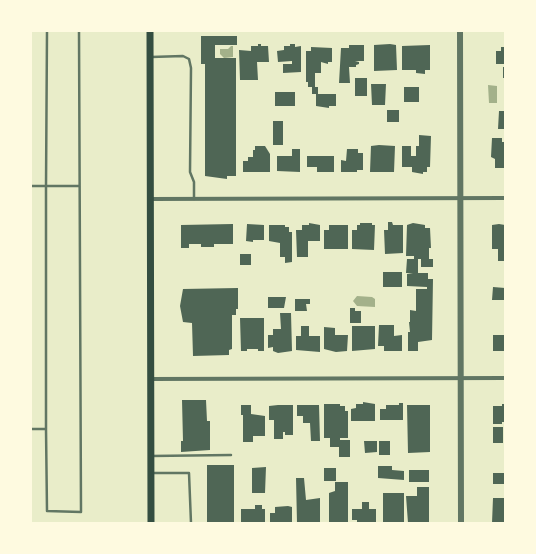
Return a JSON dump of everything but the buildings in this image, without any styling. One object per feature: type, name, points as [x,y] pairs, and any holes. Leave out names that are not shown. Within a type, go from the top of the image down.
[{"type":"main road","points":[[150,31],[151,523]]},
{"type":"street","points":[[460,31],[461,523]]},
{"type":"street","points":[[150,199],[505,198]]},
{"type":"street","points":[[150,379],[505,378]]},
{"type":"lane","points":[[47,31],[47,511],[81,512],[79,31]]},
{"type":"lane","points":[[150,57],[183,56],[188,59],[191,68],[190,172],[194,182],[194,199]]},
{"type":"lane","points":[[31,186],[79,186]]},
{"type":"lane","points":[[31,429],[46,429]]},
{"type":"lane","points":[[150,456],[231,455]]},
{"type":"lane","points":[[150,472],[189,473],[191,523]]},
{"type":"shaded area","points":[[233,46],[233,57],[224,58],[220,54],[220,49],[228,49]]},
{"type":"shaded area","points":[[488,85],[497,86],[497,103],[489,103]]},
{"type":"shaded area","points":[[357,296],[372,297],[375,299],[375,307],[357,306],[353,301]]}]
